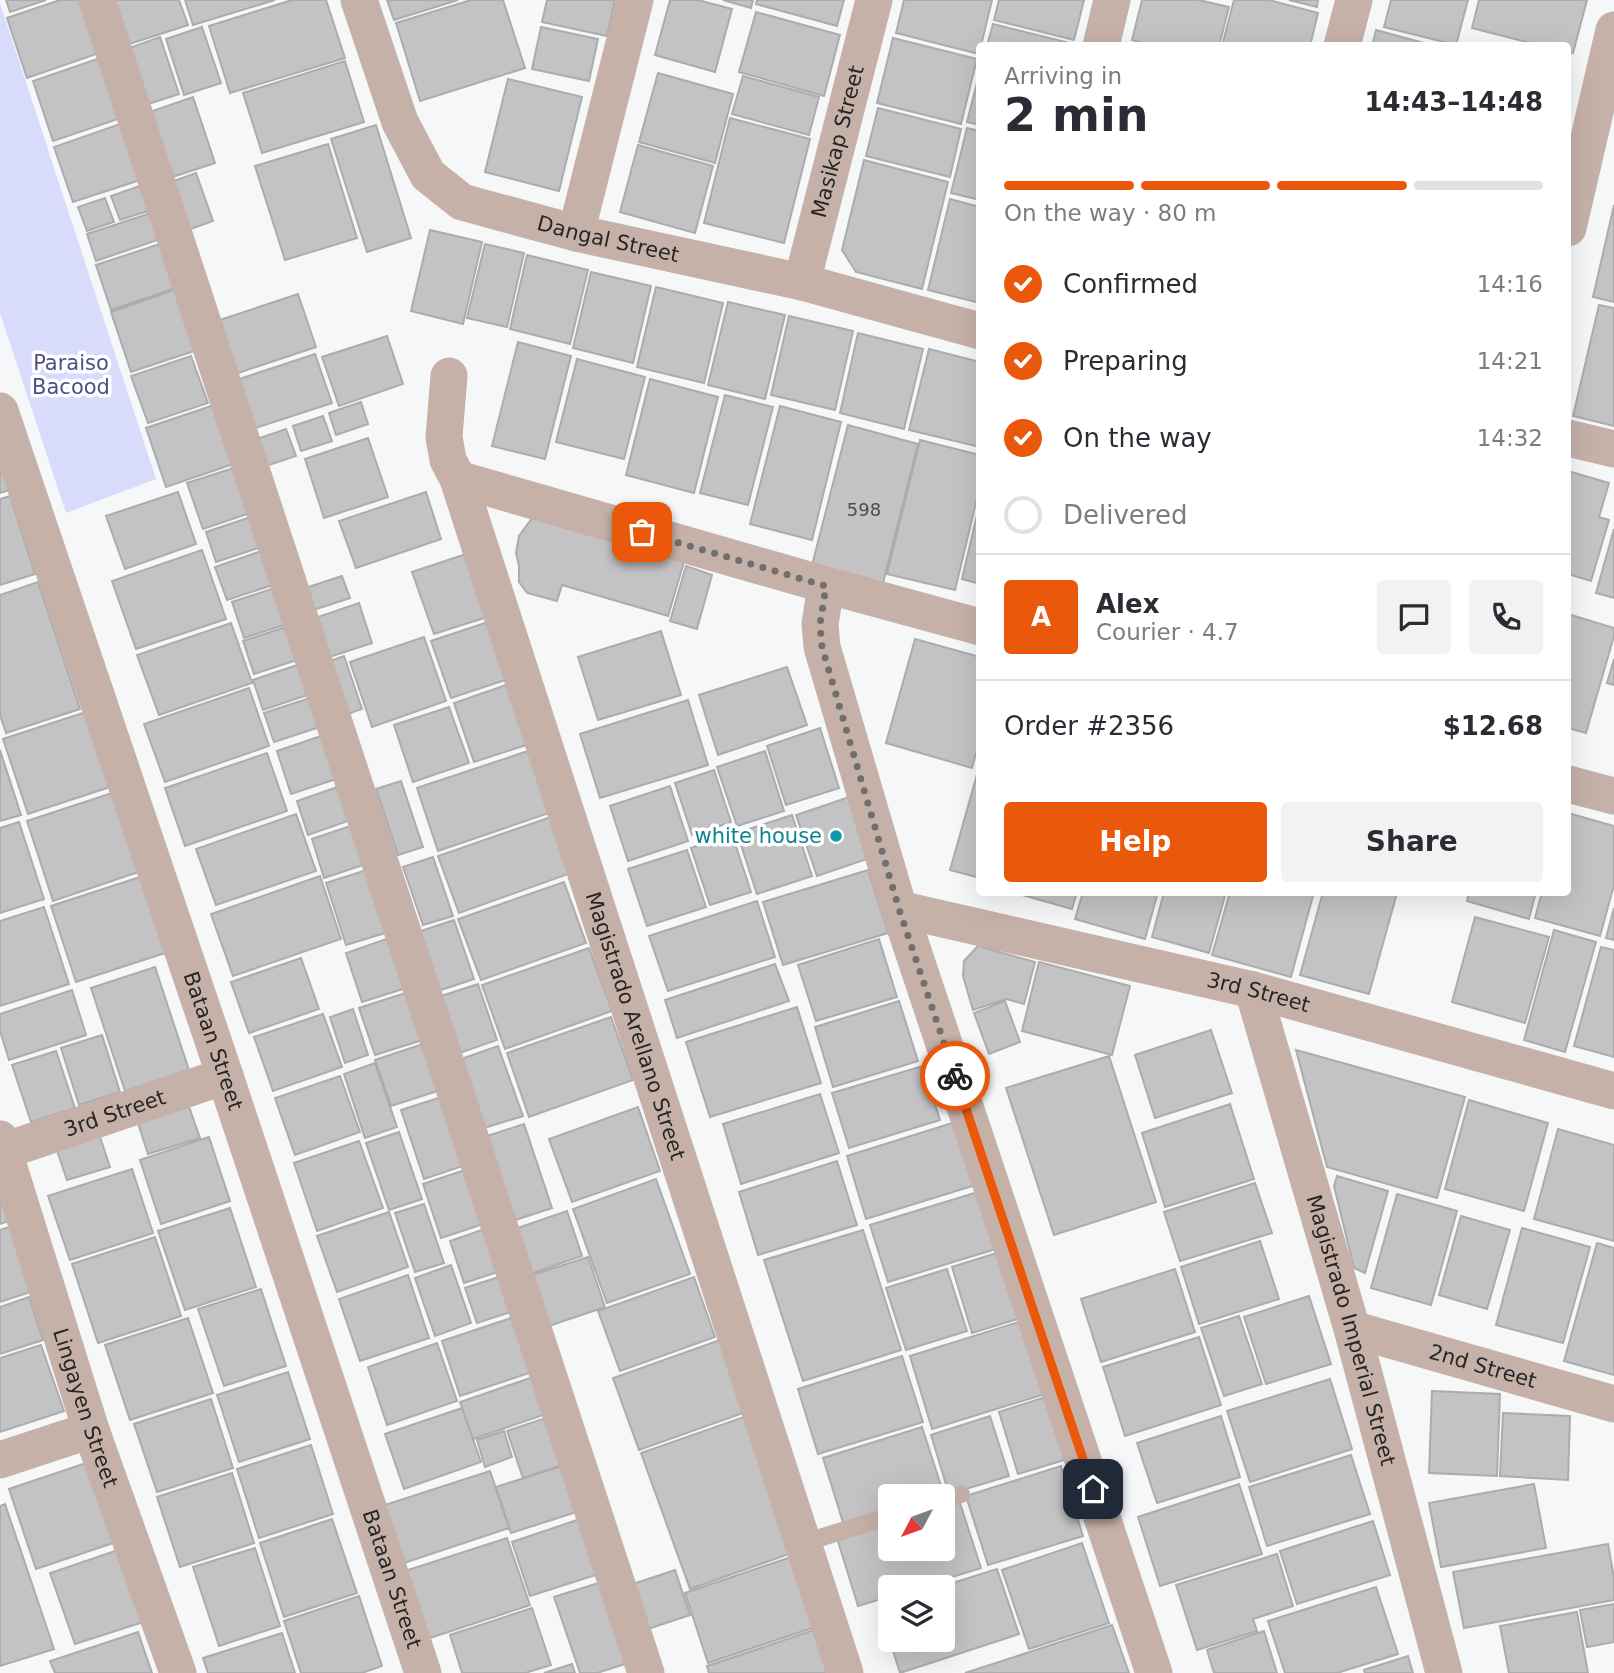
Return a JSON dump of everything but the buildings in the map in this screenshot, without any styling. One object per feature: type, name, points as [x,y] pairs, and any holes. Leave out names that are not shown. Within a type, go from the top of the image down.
[{"type":"street","points":[[97,0],[646,1673]]},
{"type":"street","name":"Dangal Street","points":[[359,0],[400,122],[428,175],[462,201],[576,233],[802,282],[976,330]]},
{"type":"street","points":[[576,233],[635,0]]},
{"type":"street","name":"Masikap Street","points":[[802,282],[874,0]]},
{"type":"street","points":[[1102,42],[1112,0]]},
{"type":"street","points":[[1343,42],[1354,0]]},
{"type":"street","points":[[1571,222],[1599,163],[1614,30]]},
{"type":"street","name":"Magistrado Arellano Street","points":[[449,376],[444,437],[448,460],[458,479],[845,1673]]},
{"type":"street","name":"Bataan Street","points":[[0,411],[424,1673]]},
{"type":"street","points":[[1571,439],[1614,449]]},
{"type":"street","points":[[458,479],[826,586],[976,625]]},
{"type":"street","points":[[826,586],[820,624],[822,647],[899,909],[1154,1673]]},
{"type":"street","points":[[1571,785],[1614,796]]},
{"type":"street","name":"3rd Street","points":[[899,909],[1253,990],[1614,1091]]},
{"type":"street","name":"Magistrado Imperial Street","points":[[1253,990],[1352,1329],[1444,1673]]},
{"type":"street","name":"3rd Street","points":[[2,1145],[225,1076]]},
{"type":"street","name":"Lingayen Street","points":[[2,1145],[91,1430],[178,1673]]},
{"type":"street","name":"2nd Street","points":[[1352,1329],[1614,1404]]},
{"type":"street","points":[[0,1460],[91,1430]]},
{"type":"lane","points":[[803,1543],[878,1520]]},
{"type":"green space","name":"Paraiso Bacood","points":[[0,3],[156,479],[66,513],[0,313]]},
{"type":"way so far","points":[[642,532],[826,586],[820,624],[822,647],[899,909],[955,1076]]},
{"type":"place","name":"white house","points":[[836,836]]},
{"type":"route","points":[[955,1076],[1093,1489]]}]
